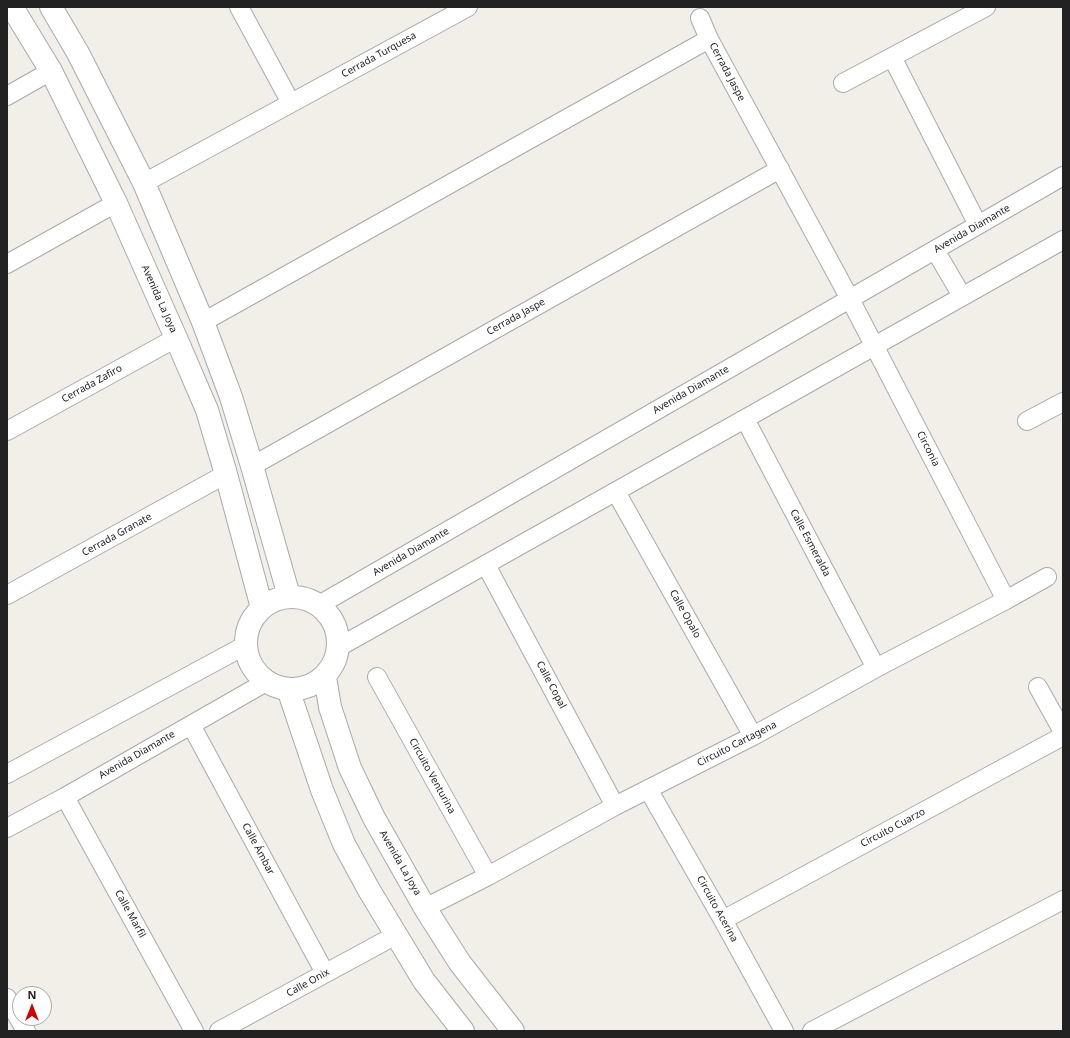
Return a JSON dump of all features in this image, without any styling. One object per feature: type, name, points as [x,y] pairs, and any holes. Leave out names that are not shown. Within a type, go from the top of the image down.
[{"type":"street","name":"Avenida La Joya","points":[[12,7],[51,71],[116,203],[207,410],[262,608]]},
{"type":"street","points":[[51,7],[78,52],[144,183],[203,322],[231,397],[289,596]]},
{"type":"street","points":[[239,7],[291,103]]},
{"type":"street","name":"Cerrada Turquesa","points":[[144,183],[468,7]]},
{"type":"street","points":[[843,83],[986,7]]},
{"type":"street","name":"Cerrada Jaspe","points":[[700,18],[709,39],[850,299]]},
{"type":"street","name":"Cerrada Jaspe","points":[[203,322],[709,39]]},
{"type":"street","points":[[892,57],[978,225]]},
{"type":"street","points":[[7,96],[51,71]]},
{"type":"street","name":"Cerrada Jaspe","points":[[252,466],[780,169]]},
{"type":"street","name":"Avenida Diamante","points":[[319,605],[1063,176]]},
{"type":"street","points":[[7,264],[116,203]]},
{"type":"street","points":[[339,648],[1063,240]]},
{"type":"street","points":[[935,250],[962,296]]},
{"type":"street","name":"Circonia","points":[[850,299],[1006,600]]},
{"type":"street","name":"Cerrada Zafiro","points":[[7,431],[176,338]]},
{"type":"street","points":[[1027,421],[1063,402]]},
{"type":"street","name":"Calle Esmeralda","points":[[745,419],[876,668]]},
{"type":"street","name":"Cerrada Granate","points":[[7,595],[226,474]]},
{"type":"street","name":"Calle Opalo","points":[[616,492],[753,736]]},
{"type":"street","name":"Calle Copal","points":[[486,565],[615,806]]},
{"type":"street","name":"Circuito Cartagena","points":[[425,908],[488,876],[615,806],[753,736],[876,668],[1047,577]]},
{"type":"street","points":[[289,596],[305,598],[319,605],[331,617],[338,631],[339,648],[335,663],[325,677],[314,684],[301,689],[276,687],[266,682],[256,672],[249,659],[246,645],[247,631],[253,618],[262,608],[275,600],[289,596]]},
{"type":"street","points":[[7,774],[246,645]]},
{"type":"street","name":"Avenida La Joya","points":[[325,677],[330,707],[350,768],[374,818],[425,908],[460,962],[513,1031]]},
{"type":"street","name":"Circuito Venturina","points":[[377,677],[488,876]]},
{"type":"street","name":"Avenida Diamante","points":[[7,828],[65,797],[266,682]]},
{"type":"street","points":[[1038,687],[1063,732]]},
{"type":"street","points":[[288,689],[322,790],[344,844],[369,890],[424,980],[463,1031]]},
{"type":"street","name":"Calle Ámbar","points":[[191,725],[325,973]]},
{"type":"street","name":"Circuito Cuarzo","points":[[723,920],[1063,736]]},
{"type":"street","name":"Circuito Acerina","points":[[648,789],[723,920],[784,1031]]},
{"type":"street","name":"Calle Marfil","points":[[65,797],[194,1031]]},
{"type":"street","points":[[812,1031],[1063,900]]},
{"type":"street","name":"Calle Onix","points":[[220,1031],[396,934]]},
{"type":"street","points":[[7,998],[26,1031]]}]
